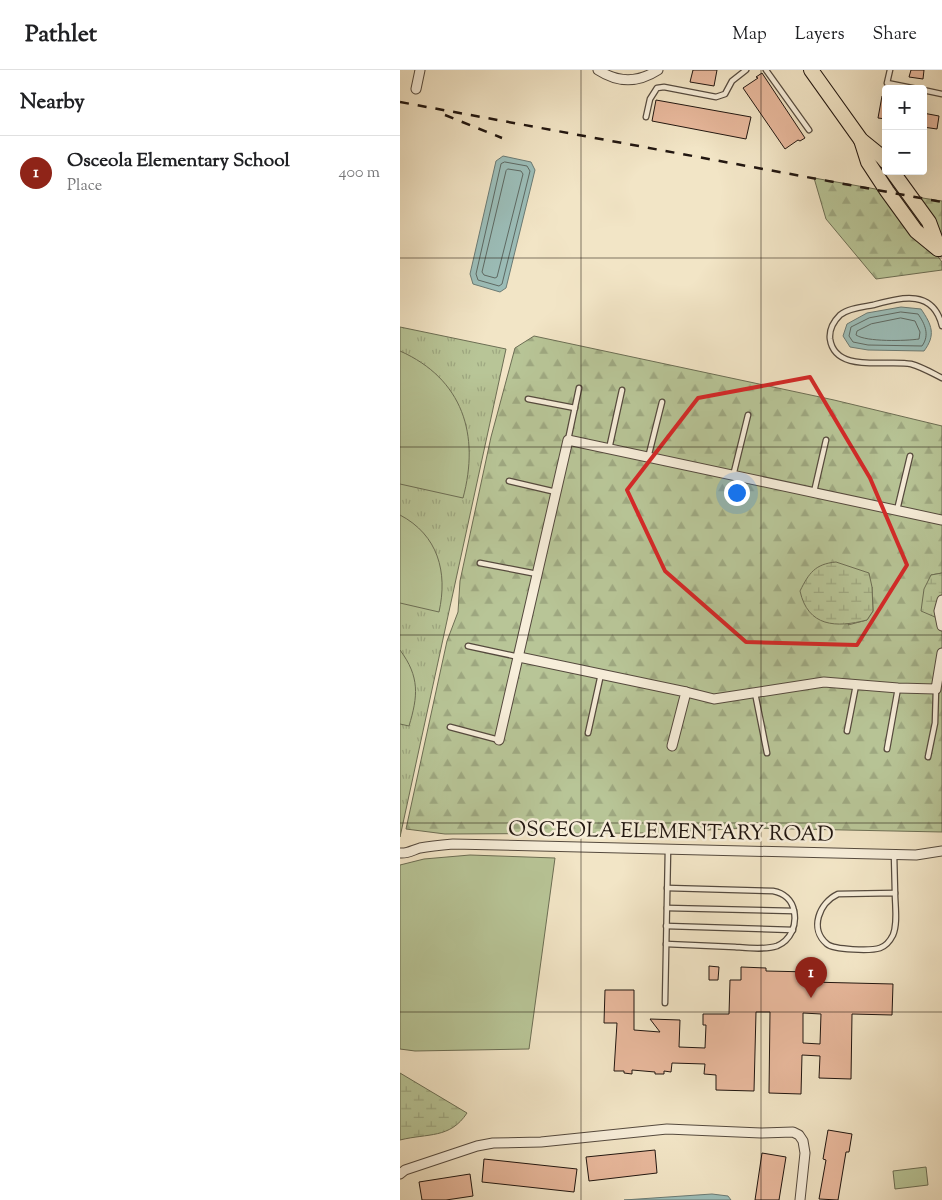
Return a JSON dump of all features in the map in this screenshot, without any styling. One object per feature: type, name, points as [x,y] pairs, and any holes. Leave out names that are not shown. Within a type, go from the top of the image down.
[{"type":"highway","points":[[811,70],[861,140],[882,157]]},
{"type":"highway","points":[[861,140],[868,162],[887,191],[916,231],[940,252]]},
{"type":"highway","points":[[895,175],[929,222],[940,252]]},
{"type":"street","points":[[416,89],[420,70]]},
{"type":"street","points":[[598,70],[620,80],[630,80],[641,79],[658,70]]},
{"type":"street","points":[[499,740],[568,440],[942,520]]},
{"type":"street","points":[[942,600],[940,611],[942,626]]},
{"type":"street","points":[[518,657],[714,699],[824,682],[936,689],[941,659]]},
{"type":"street","points":[[672,746],[686,692]]},
{"type":"street","name":"OSCEOLA ELEMENTARY ROAD","points":[[400,853],[434,845],[453,844],[894,854],[942,851]]},
{"type":"street","points":[[400,1174],[405,1170],[477,1146],[493,1143],[541,1142],[667,1129],[761,1133],[792,1132],[803,1141],[805,1153],[800,1200]]},
{"type":"lane","points":[[646,116],[650,99],[657,88],[664,87],[716,97],[724,94],[732,81],[746,70]]},
{"type":"lane","points":[[766,70],[809,130]]},
{"type":"lane","points":[[890,70],[887,83],[897,85]]},
{"type":"lane","points":[[927,91],[942,94]]},
{"type":"lane","points":[[942,326],[936,312],[929,305],[913,298],[904,297],[841,314],[830,330],[830,339],[833,347],[847,360],[867,363],[911,364],[942,378]]},
{"type":"lane","points":[[568,440],[579,388]]},
{"type":"lane","points":[[609,449],[622,390]]},
{"type":"lane","points":[[528,399],[575,408]]},
{"type":"lane","points":[[648,458],[662,402]]},
{"type":"lane","points":[[733,476],[748,415]]},
{"type":"lane","points":[[814,493],[826,440]]},
{"type":"lane","points":[[897,511],[910,456]]},
{"type":"lane","points":[[509,481],[556,492]]},
{"type":"lane","points":[[480,563],[537,574]]},
{"type":"lane","points":[[468,646],[518,657]]},
{"type":"lane","points":[[588,733],[601,674]]},
{"type":"lane","points":[[847,731],[856,685]]},
{"type":"lane","points":[[887,749],[898,688]]},
{"type":"lane","points":[[928,757],[935,723],[936,689]]},
{"type":"lane","points":[[755,693],[767,753]]},
{"type":"lane","points":[[450,727],[499,740]]},
{"type":"lane","points":[[665,1003],[668,849]]},
{"type":"lane","points":[[894,854],[895,893],[895,929],[885,946],[877,949],[837,948],[826,944],[821,938],[819,931],[820,913],[823,905],[831,897],[838,894],[895,893]]},
{"type":"lane","points":[[666,944],[757,948],[774,946],[788,939],[794,925],[794,911],[787,898],[773,891],[667,888]]},
{"type":"lane","points":[[667,908],[794,911]]},
{"type":"lane","points":[[666,926],[793,930]]},
{"type":"highlighted area","points":[[810,377],[870,478],[907,565],[857,645],[746,642],[665,571],[627,490],[698,398]]},
{"type":"green space","points":[[814,178],[881,190],[936,254],[942,262],[942,270],[876,279],[826,219]]},
{"type":"green space","points":[[916,197],[942,201],[942,245]]},
{"type":"green space","points":[[400,327],[506,349],[400,837]]},
{"type":"green space","points":[[534,336],[834,400],[942,426],[942,573],[931,575],[942,620],[942,832],[748,828],[647,833],[445,834],[406,829],[447,641],[458,612],[460,581],[491,437],[515,348]],"holes":[[[872,587],[873,611],[867,620],[848,625]]]},
{"type":"green space","points":[[400,351],[421,363],[439,377],[452,393],[461,411],[467,431],[469,452],[468,475],[463,498],[400,484]]},
{"type":"green space","points":[[400,515],[413,523],[423,533],[437,556],[441,569],[442,583],[439,612],[400,603]]},
{"type":"green space","points":[[836,562],[869,573],[872,587],[873,611],[867,620],[845,624],[825,622],[809,612],[804,603],[800,591],[806,579],[818,567]]},
{"type":"green space","points":[[942,573],[942,620],[921,611],[924,589],[931,575]]},
{"type":"green space","points":[[400,650],[414,678],[415,696],[409,726],[400,724]]},
{"type":"green space","points":[[470,855],[555,858],[529,1049],[415,1051],[400,1049],[400,865],[424,859]]},
{"type":"green space","points":[[400,1073],[467,1113],[453,1127],[446,1131],[400,1140]]},
{"type":"green space","points":[[926,1167],[928,1185],[895,1189],[893,1171]]},
{"type":"water","points":[[503,156],[531,162],[535,170],[506,288],[500,292],[473,284],[470,274],[496,161]]},
{"type":"water","points":[[901,307],[921,309],[928,320],[931,335],[924,351],[868,350],[850,347],[843,336],[847,324],[867,313]]},
{"type":"water","points":[[712,1194],[728,1196],[731,1200],[624,1200]]},
{"type":"building","points":[[693,70],[717,70],[714,86],[690,82]]},
{"type":"building","points":[[911,70],[924,70],[923,79],[909,77]]},
{"type":"building","points":[[762,73],[805,138],[800,141],[798,140],[785,149],[743,88]]},
{"type":"building","points":[[882,96],[882,118],[878,118]]},
{"type":"building","points":[[656,100],[751,117],[746,139],[652,121]]},
{"type":"building","points":[[927,114],[939,116],[937,129],[927,128]]},
{"type":"building","points":[[709,966],[719,967],[718,980],[709,980]]},
{"type":"building","points":[[741,967],[766,968],[766,971],[810,972],[810,982],[893,984],[892,1015],[852,1014],[851,1079],[819,1078],[820,1056],[802,1055],[801,1094],[769,1093],[770,1012],[756,1012],[754,1091],[716,1090],[716,1075],[704,1074],[705,1064],[672,1063],[671,1072],[664,1071],[664,1074],[632,1070],[632,1074],[624,1073],[624,1071],[614,1071],[617,1023],[604,1023],[605,990],[634,990],[634,1030],[660,1032],[650,1019],[680,1020],[679,1047],[705,1048],[706,1025],[703,1025],[703,1014],[729,1014],[730,980],[741,980]],"holes":[[[803,1013],[821,1014],[820,1044],[803,1043]]]},
{"type":"building","points":[[828,1130],[852,1134],[849,1152],[846,1152],[838,1200],[819,1199],[826,1160],[823,1159]]},
{"type":"building","points":[[655,1150],[657,1173],[589,1181],[586,1157]]},
{"type":"building","points":[[762,1153],[786,1157],[779,1200],[755,1200]]},
{"type":"building","points":[[484,1159],[577,1169],[574,1192],[482,1182]]},
{"type":"building","points":[[470,1174],[473,1196],[446,1200],[422,1200],[419,1182]]},
{"type":"railway","points":[[400,102],[942,202]]},
{"type":"railway","points":[[445,115],[502,138]]},
{"type":"place","name":"Osceola Elementary School","points":[[811,998]]}]
